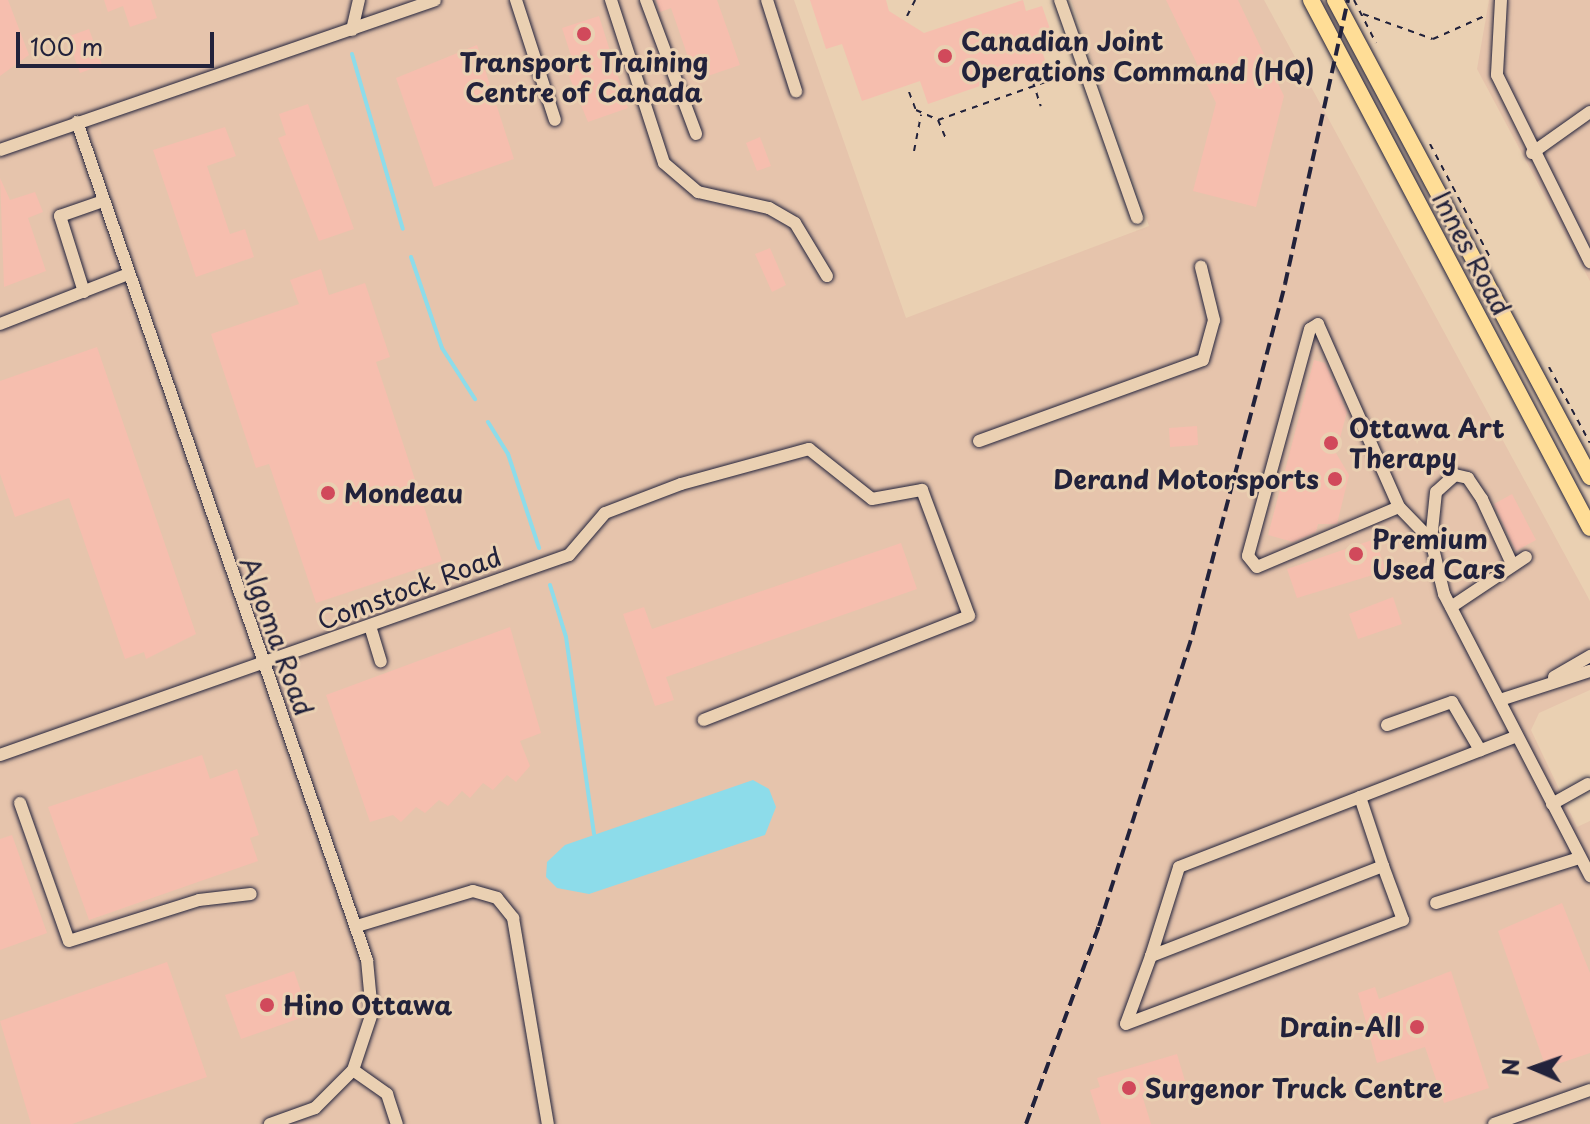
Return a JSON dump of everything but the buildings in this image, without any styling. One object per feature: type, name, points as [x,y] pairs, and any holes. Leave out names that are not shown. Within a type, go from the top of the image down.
[{"type":"main road","name":"Innes Road","points":[[1311,0],[1590,528]]},
{"type":"main road","name":"Innes Road","points":[[1335,0],[1590,477]]},
{"type":"street","points":[[352,30],[359,0]]},
{"type":"street","points":[[0,150],[435,0]]},
{"type":"street","points":[[516,0],[555,120]]},
{"type":"street","points":[[611,0],[664,163],[698,192],[769,208],[795,223],[827,276]]},
{"type":"street","points":[[646,0],[696,134]]},
{"type":"street","points":[[767,0],[796,91]]},
{"type":"street","points":[[1060,0],[1137,218]]},
{"type":"street","points":[[1500,5],[1496,30],[1497,75],[1532,153],[1590,262]]},
{"type":"street","points":[[1532,153],[1590,112]]},
{"type":"street","name":"Algoma Road","points":[[77,122],[262,665],[357,926],[372,1013],[353,1070],[315,1108],[270,1124]]},
{"type":"street","points":[[84,292],[60,216],[103,201]]},
{"type":"street","points":[[979,441],[1203,360],[1214,320],[1201,267]]},
{"type":"street","points":[[0,324],[128,274]]},
{"type":"street","points":[[1399,507],[1257,567],[1248,556],[1310,329],[1318,324],[1399,507],[1431,540]]},
{"type":"street","name":"Comstock Road","points":[[0,755],[569,555],[605,513],[681,484],[809,449],[872,499],[922,490],[969,616],[704,720]]},
{"type":"street","points":[[1512,564],[1468,478],[1455,475],[1436,492],[1431,540],[1451,607],[1590,876]]},
{"type":"street","points":[[1451,607],[1526,557]]},
{"type":"street","points":[[370,626],[381,661]]},
{"type":"street","points":[[1545,683],[1590,656]]},
{"type":"street","points":[[1500,700],[1590,671]]},
{"type":"street","points":[[1387,725],[1452,702],[1480,750]]},
{"type":"street","points":[[1360,797],[1403,920],[1126,1024],[1179,867],[1517,736]]},
{"type":"street","points":[[1552,804],[1588,784]]},
{"type":"street","points":[[20,803],[69,941],[199,900],[251,894]]},
{"type":"street","points":[[1436,903],[1580,858]]},
{"type":"street","points":[[1151,956],[1383,866]]},
{"type":"street","points":[[357,926],[473,891],[497,898],[513,918],[548,1124]]},
{"type":"street","points":[[353,1070],[387,1094],[397,1124]]},
{"type":"street","points":[[1494,1124],[1590,1090]]},
{"type":"path","points":[[907,16],[915,0]]},
{"type":"path","points":[[1354,0],[1380,51]]},
{"type":"path","points":[[1361,14],[1433,39],[1500,5]]},
{"type":"path","points":[[921,114],[938,120],[1035,88],[1069,76],[1072,64]]},
{"type":"path","points":[[1029,70],[1041,106]]},
{"type":"path","points":[[909,92],[921,114],[914,151]]},
{"type":"path","points":[[938,120],[946,139]]},
{"type":"path","points":[[1428,140],[1499,272]]},
{"type":"path","points":[[1542,354],[1590,443]]},
{"type":"shaded area","points":[[0,0],[794,0],[906,318],[1149,226],[1071,0],[1264,0],[1590,601],[1590,690],[1539,713],[1531,730],[1577,827],[1590,821],[1590,1124],[0,1124]]},
{"type":"shaded area","points":[[1489,0],[1590,0],[1590,281],[1477,69]]},
{"type":"water","points":[[753,780],[769,789],[776,807],[765,835],[589,894],[557,888],[546,877],[547,862],[565,845]]},
{"type":"waterway","points":[[352,54],[403,229]]},
{"type":"waterway","points":[[411,257],[442,348],[475,399]]},
{"type":"waterway","points":[[488,422],[508,454],[539,548]]},
{"type":"waterway","points":[[550,585],[566,637],[594,834]]},
{"type":"railway","points":[[1026,1124],[1099,926],[1193,633],[1285,284],[1348,0]]},
{"type":"place","name":"Transport Training Centre of Canada","points":[[584,34]]},
{"type":"place","name":"Canadian Joint Operations Command (HQ)","points":[[945,56]]},
{"type":"place","name":"Ottawa Art Therapy","points":[[1331,443]]},
{"type":"place","name":"Derand Motorsports","points":[[1335,479]]},
{"type":"place","name":"Mondeau","points":[[328,493]]},
{"type":"place","name":"Premium Used Cars","points":[[1356,554]]},
{"type":"place","name":"Hino Ottawa","points":[[267,1005]]},
{"type":"place","name":"Drain-All","points":[[1417,1027]]},
{"type":"place","name":"Surgenor Truck Centre","points":[[1129,1088]]}]
